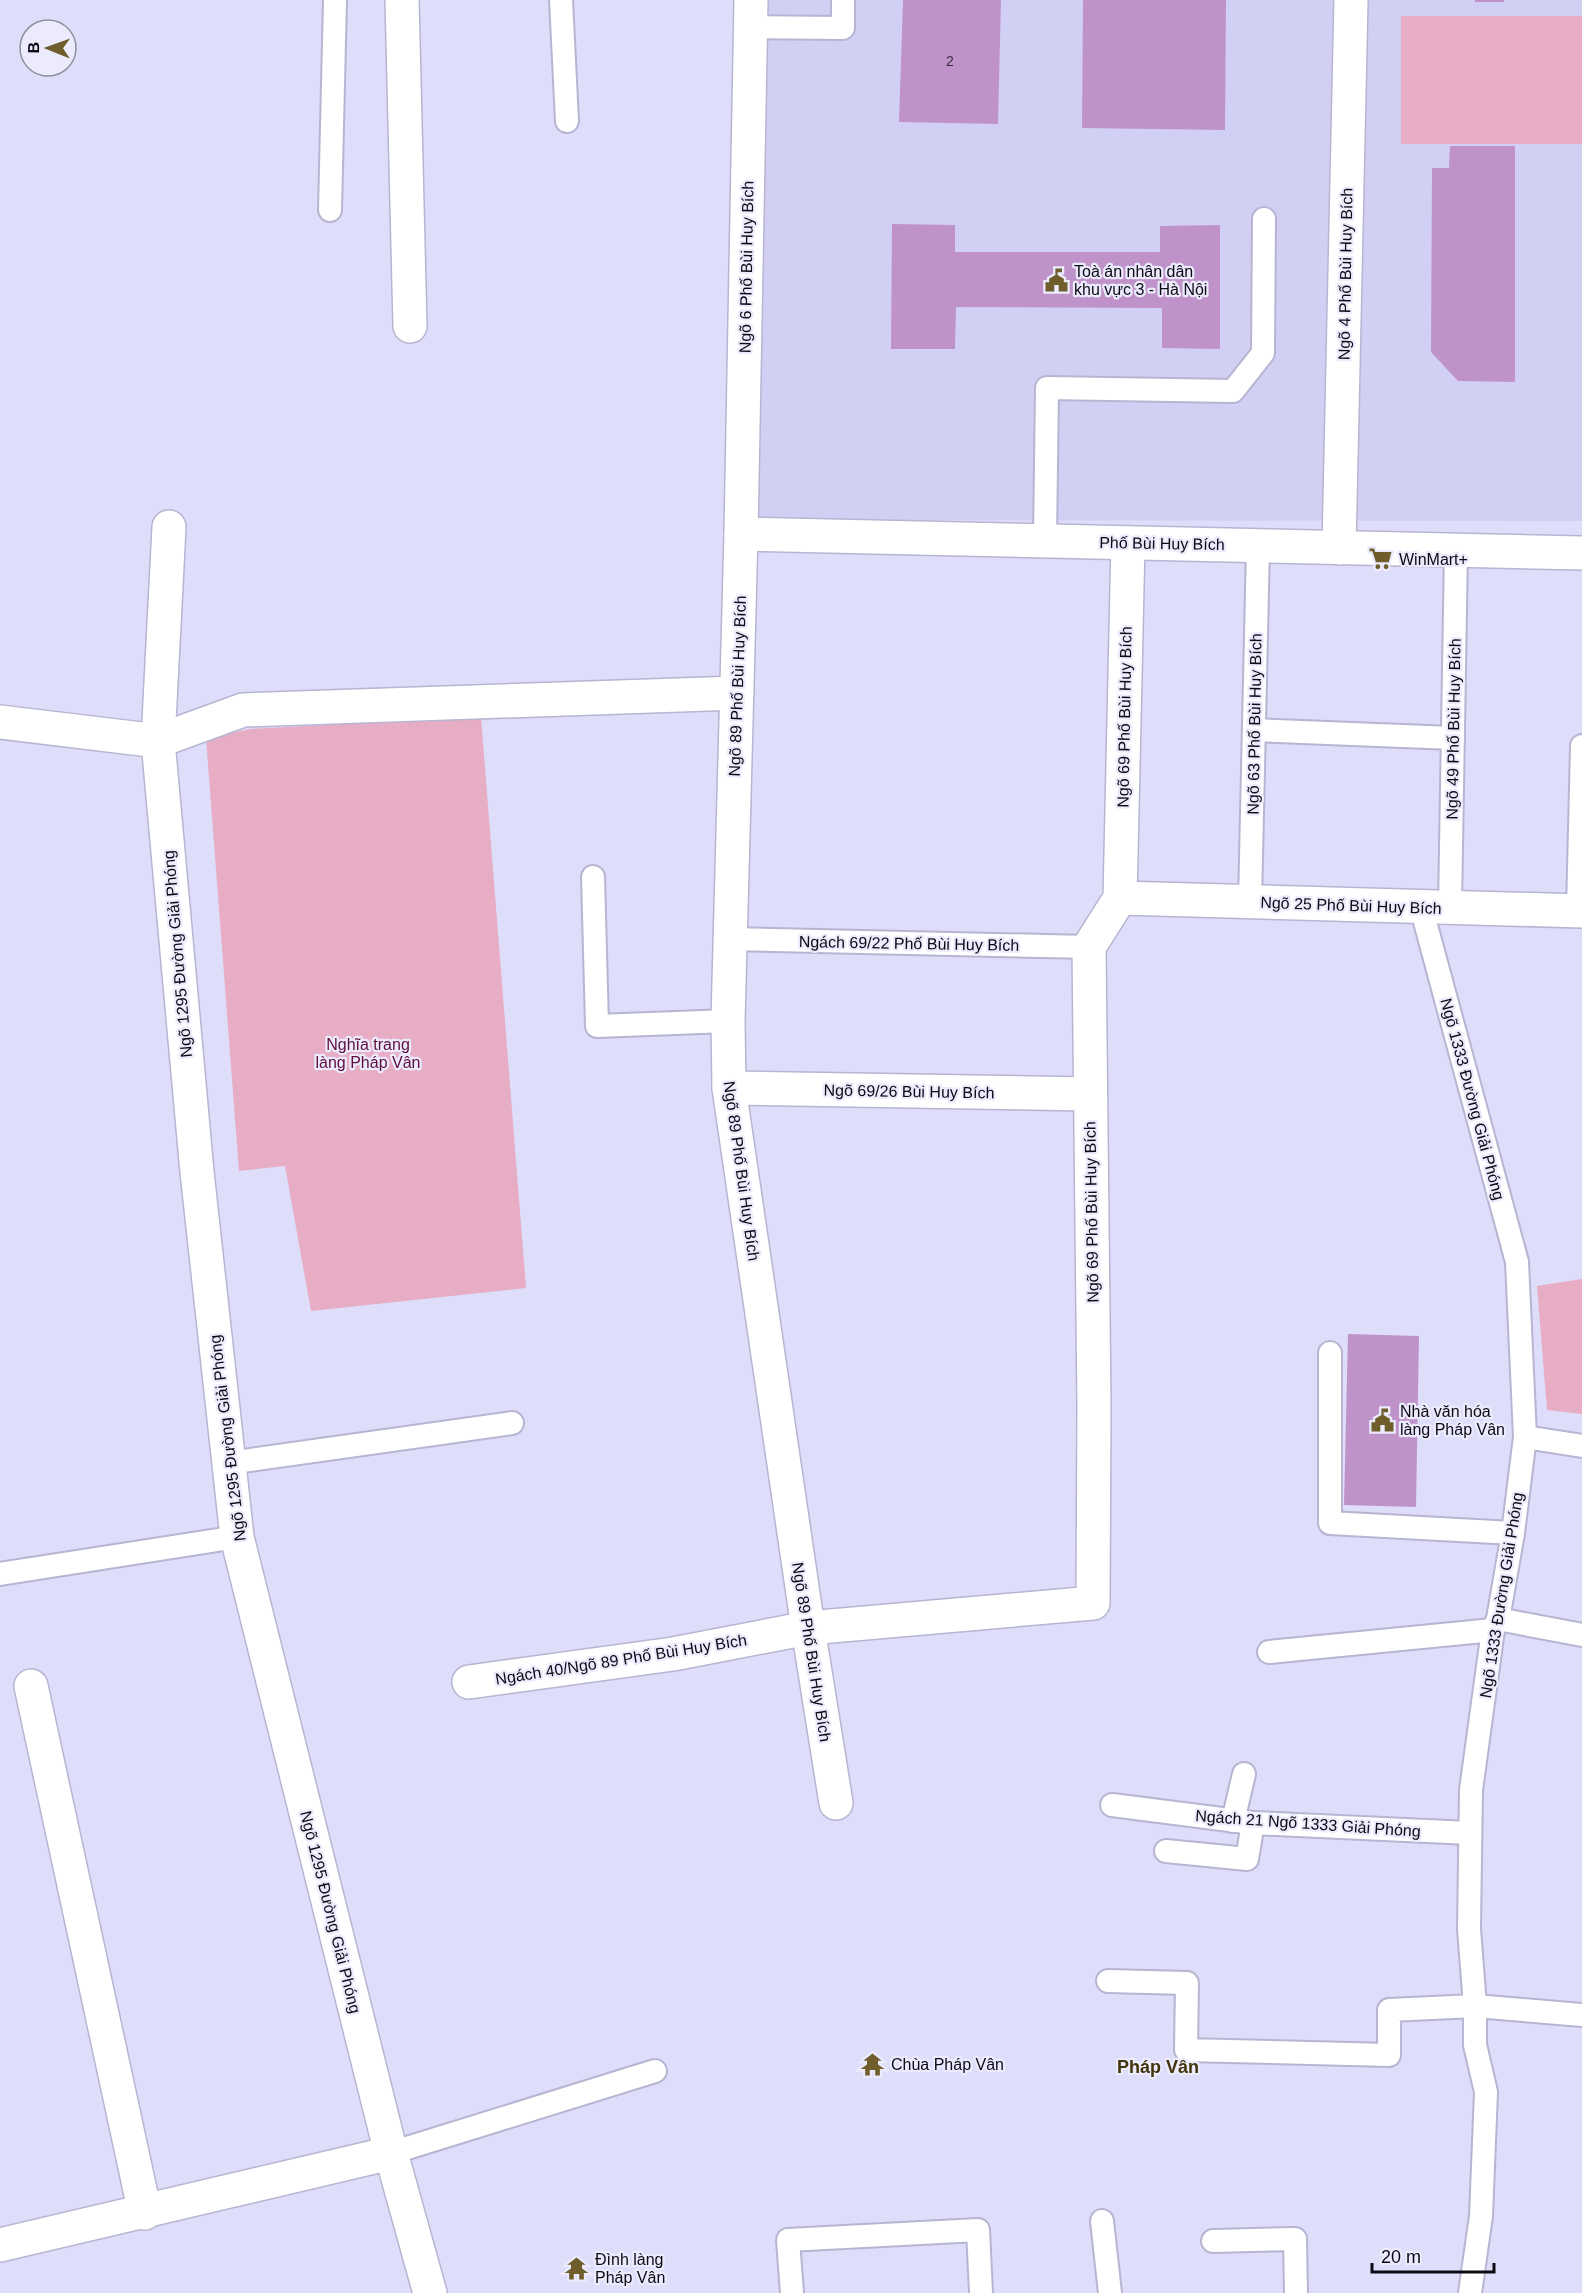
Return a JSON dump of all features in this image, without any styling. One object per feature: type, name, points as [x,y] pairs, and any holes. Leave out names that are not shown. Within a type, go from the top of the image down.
[{"type":"street","points":[[402,0],[410,326]]},
{"type":"street","name":"Ngõ 4 Phố Bùi Huy Bích","points":[[1338,548],[1351,0]]},
{"type":"street","name":"Ngõ 6 Phố Bùi Huy Bích","points":[[741,534],[751,13]]},
{"type":"street","name":"Ngõ 1295 Đường Giải Phóng","points":[[169,527],[158,741],[197,1172],[237,1537],[391,2153],[430,2293]]},
{"type":"street","name":"Phố Bùi Huy Bích","points":[[741,534],[1582,553]]},
{"type":"street","name":"Ngõ 89 Phố Bùi Huy Bích","points":[[741,534],[728,1020],[729,1088],[836,1803]]},
{"type":"street","name":"Ngõ 69 Phố Bùi Huy Bích","points":[[1120,898],[1128,543]]},
{"type":"street","points":[[0,722],[158,741],[243,710],[737,693]]},
{"type":"street","points":[[1089,947],[1120,898]]},
{"type":"street","name":"Ngõ 25 Phố Bùi Huy Bích","points":[[1120,898],[1580,911]]},
{"type":"street","name":"Ngõ 69 Phố Bùi Huy Bích","points":[[808,1628],[1094,1603],[1089,947]]},
{"type":"street","name":"Ngõ 69/26 Bùi Huy Bích","points":[[729,1088],[1089,1094]]},
{"type":"street","name":"Ngách 40/Ngõ 89 Phố Bùi Huy Bích","points":[[469,1682],[673,1654],[808,1628]]},
{"type":"street","points":[[31,1686],[145,2213]]},
{"type":"street","points":[[0,2245],[145,2213],[391,2153]]},
{"type":"lane","points":[[330,210],[335,0]]},
{"type":"lane","points":[[561,0],[567,121]]},
{"type":"lane","points":[[751,13],[843,28],[843,0]]},
{"type":"lane","points":[[1045,541],[1047,388],[1233,391],[1263,353],[1264,219]]},
{"type":"lane","name":"Ngõ 63 Phố Bùi Huy Bích","points":[[1250,902],[1258,546]]},
{"type":"lane","name":"Ngõ 49 Phố Bùi Huy Bích","points":[[1435,907],[1453,738],[1456,550]]},
{"type":"lane","points":[[1254,730],[1453,738]]},
{"type":"lane","points":[[1580,911],[1582,746]]},
{"type":"lane","points":[[593,877],[597,1026],[728,1020]]},
{"type":"lane","name":"Ngõ 1333 Đường Giải Phóng","points":[[1435,907],[1517,1262],[1525,1437],[1513,1533],[1496,1624],[1471,1790],[1469,1929],[1475,2006],[1475,2045],[1486,2092],[1480,2216],[1470,2293]]},
{"type":"lane","name":"Ngách 69/22 Phố Bùi Huy Bích","points":[[730,939],[1089,947]]},
{"type":"lane","points":[[1330,1353],[1330,1523],[1513,1533]]},
{"type":"lane","points":[[229,1463],[512,1423]]},
{"type":"lane","points":[[1525,1437],[1582,1446]]},
{"type":"lane","points":[[0,1574],[237,1537]]},
{"type":"lane","points":[[1269,1652],[1496,1624],[1582,1635]]},
{"type":"lane","points":[[1166,1851],[1247,1859],[1243,1822],[1244,1774]]},
{"type":"lane","name":"Ngách 21 Ngõ 1333 Giải Phóng","points":[[1112,1805],[1243,1822],[1470,1833]]},
{"type":"lane","points":[[1108,1982],[1187,1983],[1186,2050],[1389,2055],[1389,2010],[1475,2006],[1582,2015]]},
{"type":"lane","points":[[391,2153],[655,2071]]},
{"type":"lane","points":[[1102,2221],[1110,2293]]},
{"type":"lane","points":[[792,2293],[788,2240],[978,2230],[981,2293]]},
{"type":"lane","points":[[1213,2241],[1295,2239],[1296,2293]]},
{"type":"shaded area","points":[[762,0],[1582,0],[1582,521],[751,520]]},
{"type":"green space","points":[[1401,16],[1582,16],[1582,144],[1401,144]]},
{"type":"green space","name":"Nghĩa trang làng Pháp Vân","points":[[481,717],[526,1288],[311,1311],[285,1166],[239,1171],[206,738],[250,729]]},
{"type":"green space","points":[[1582,1279],[1582,1414],[1547,1410],[1537,1286]]},
{"type":"building","points":[[903,0],[1001,0],[998,124],[899,122]]},
{"type":"building","points":[[1083,0],[1226,0],[1225,130],[1082,128]]},
{"type":"building","points":[[1475,0],[1504,0],[1504,2],[1475,2]]},
{"type":"building","points":[[1450,146],[1515,146],[1515,382],[1458,381],[1431,352],[1432,168],[1449,168]]},
{"type":"building","name":"Toà án nhân dân khu vực 3 - Hà Nội","points":[[892,224],[955,225],[955,252],[1160,252],[1160,226],[1220,225],[1220,349],[1162,348],[1162,308],[956,307],[955,349],[891,349]]},
{"type":"building","name":"Nhà văn hóa làng Pháp Vân","points":[[1348,1334],[1419,1336],[1416,1507],[1344,1505]]},
{"type":"place","name":"Toà án nhân dân khu vực 3 - Hà Nội","points":[[1056,280]]},
{"type":"place","name":"WinMart+","points":[[1381,559]]},
{"type":"place","name":"Nhà văn hóa làng Pháp Vân","points":[[1382,1420]]},
{"type":"place","name":"Chùa Pháp Vân","points":[[873,2064]]},
{"type":"place","name":"Đình làng Pháp Vân","points":[[577,2268]]},
{"type":"district","name":"Pháp Vân","points":[[1158,2067]]}]
